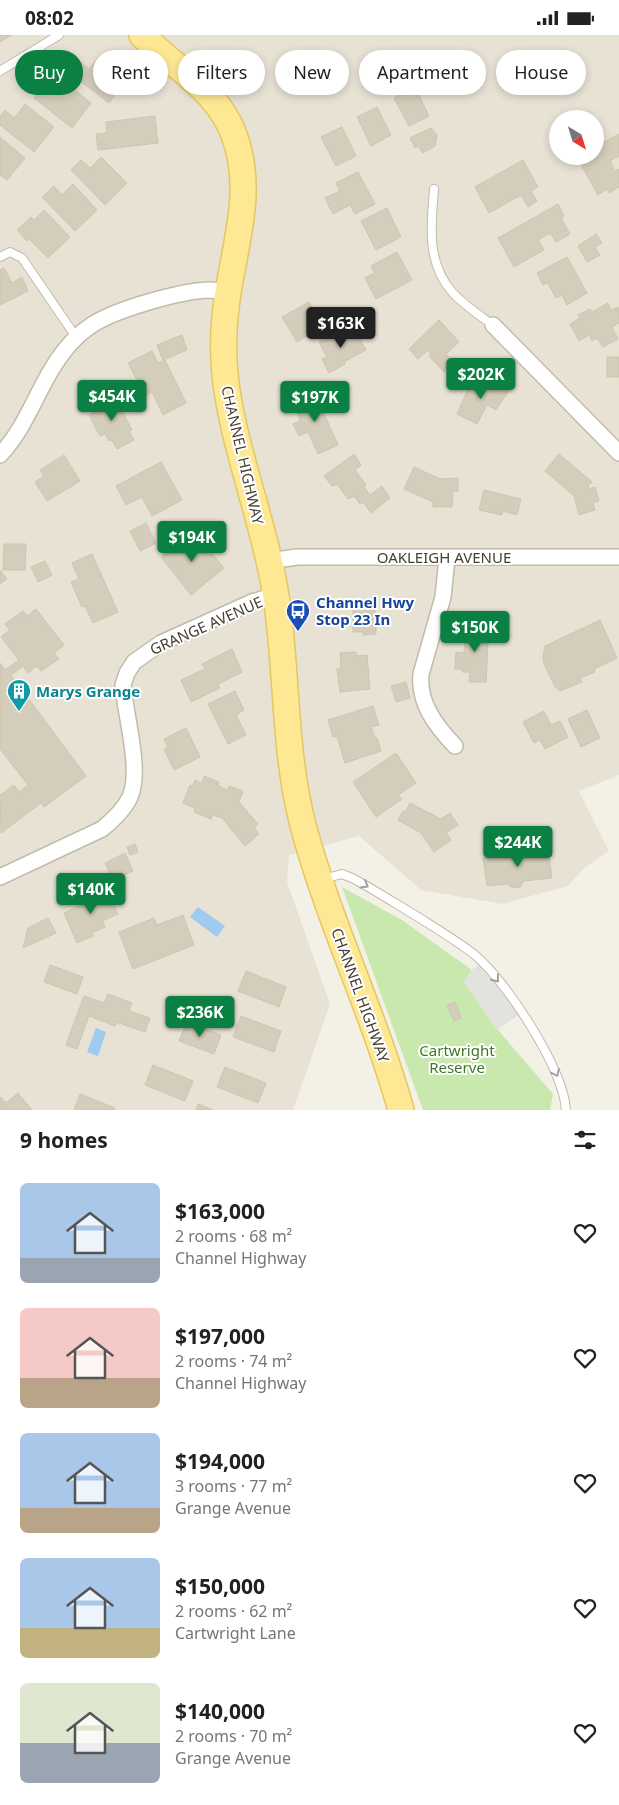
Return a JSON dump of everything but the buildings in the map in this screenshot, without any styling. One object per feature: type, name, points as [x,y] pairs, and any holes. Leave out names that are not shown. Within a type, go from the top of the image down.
[{"type":"main road","name":"CHANNEL HIGHWAY","points":[[142,35],[214,99],[227,118],[235,135],[242,163],[244,193],[228,292],[223,337],[226,385],[242,462],[269,561],[276,595],[288,741],[293,781],[303,827],[319,880],[375,1030],[402,1110]]},
{"type":"street","points":[[0,455],[18,432],[53,367],[76,337],[97,322],[123,310],[189,293],[209,290],[228,292]]},
{"type":"street","points":[[493,325],[619,453]]},
{"type":"street","name":"OAKLEIGH AVENUE","points":[[269,561],[297,557],[619,557]]},
{"type":"street","points":[[447,558],[443,597],[420,685],[424,700],[433,718],[441,731],[455,746]]},
{"type":"street","name":"GRANGE AVENUE","points":[[0,877],[102,829],[114,819],[130,798],[135,784],[123,685],[126,673],[134,662],[161,643],[252,602],[276,595]]},
{"type":"lane","points":[[0,71],[60,35]]},
{"type":"lane","points":[[434,189],[432,234],[436,265],[453,293],[493,325]]},
{"type":"lane","points":[[0,257],[10,252],[22,258],[76,337]]},
{"type":"lane","points":[[319,880],[342,874],[352,878],[474,954],[495,976],[538,1039],[559,1081],[566,1110]]},
{"type":"shaded area","points":[[0,35],[619,35],[619,775],[579,791],[609,851],[584,868],[568,886],[502,904],[421,890],[359,836],[289,855],[287,882],[330,1004],[293,1110],[0,1110]]},
{"type":"shaded area","points":[[482,962],[521,1013],[497,1030],[464,982],[472,970]]},
{"type":"green space","name":"Cartwright Reserve","points":[[342,887],[402,920],[472,970],[464,982],[498,1030],[553,1094],[550,1110],[423,1110]]},
{"type":"water","points":[[198,907],[225,926],[217,937],[190,917]]},
{"type":"water","points":[[96,1028],[106,1032],[98,1056],[87,1052]]},
{"type":"place","name":"Channel Hwy Stop 23 In","points":[[298,632]]},
{"type":"place","name":"Marys Grange","points":[[19,712]]}]
